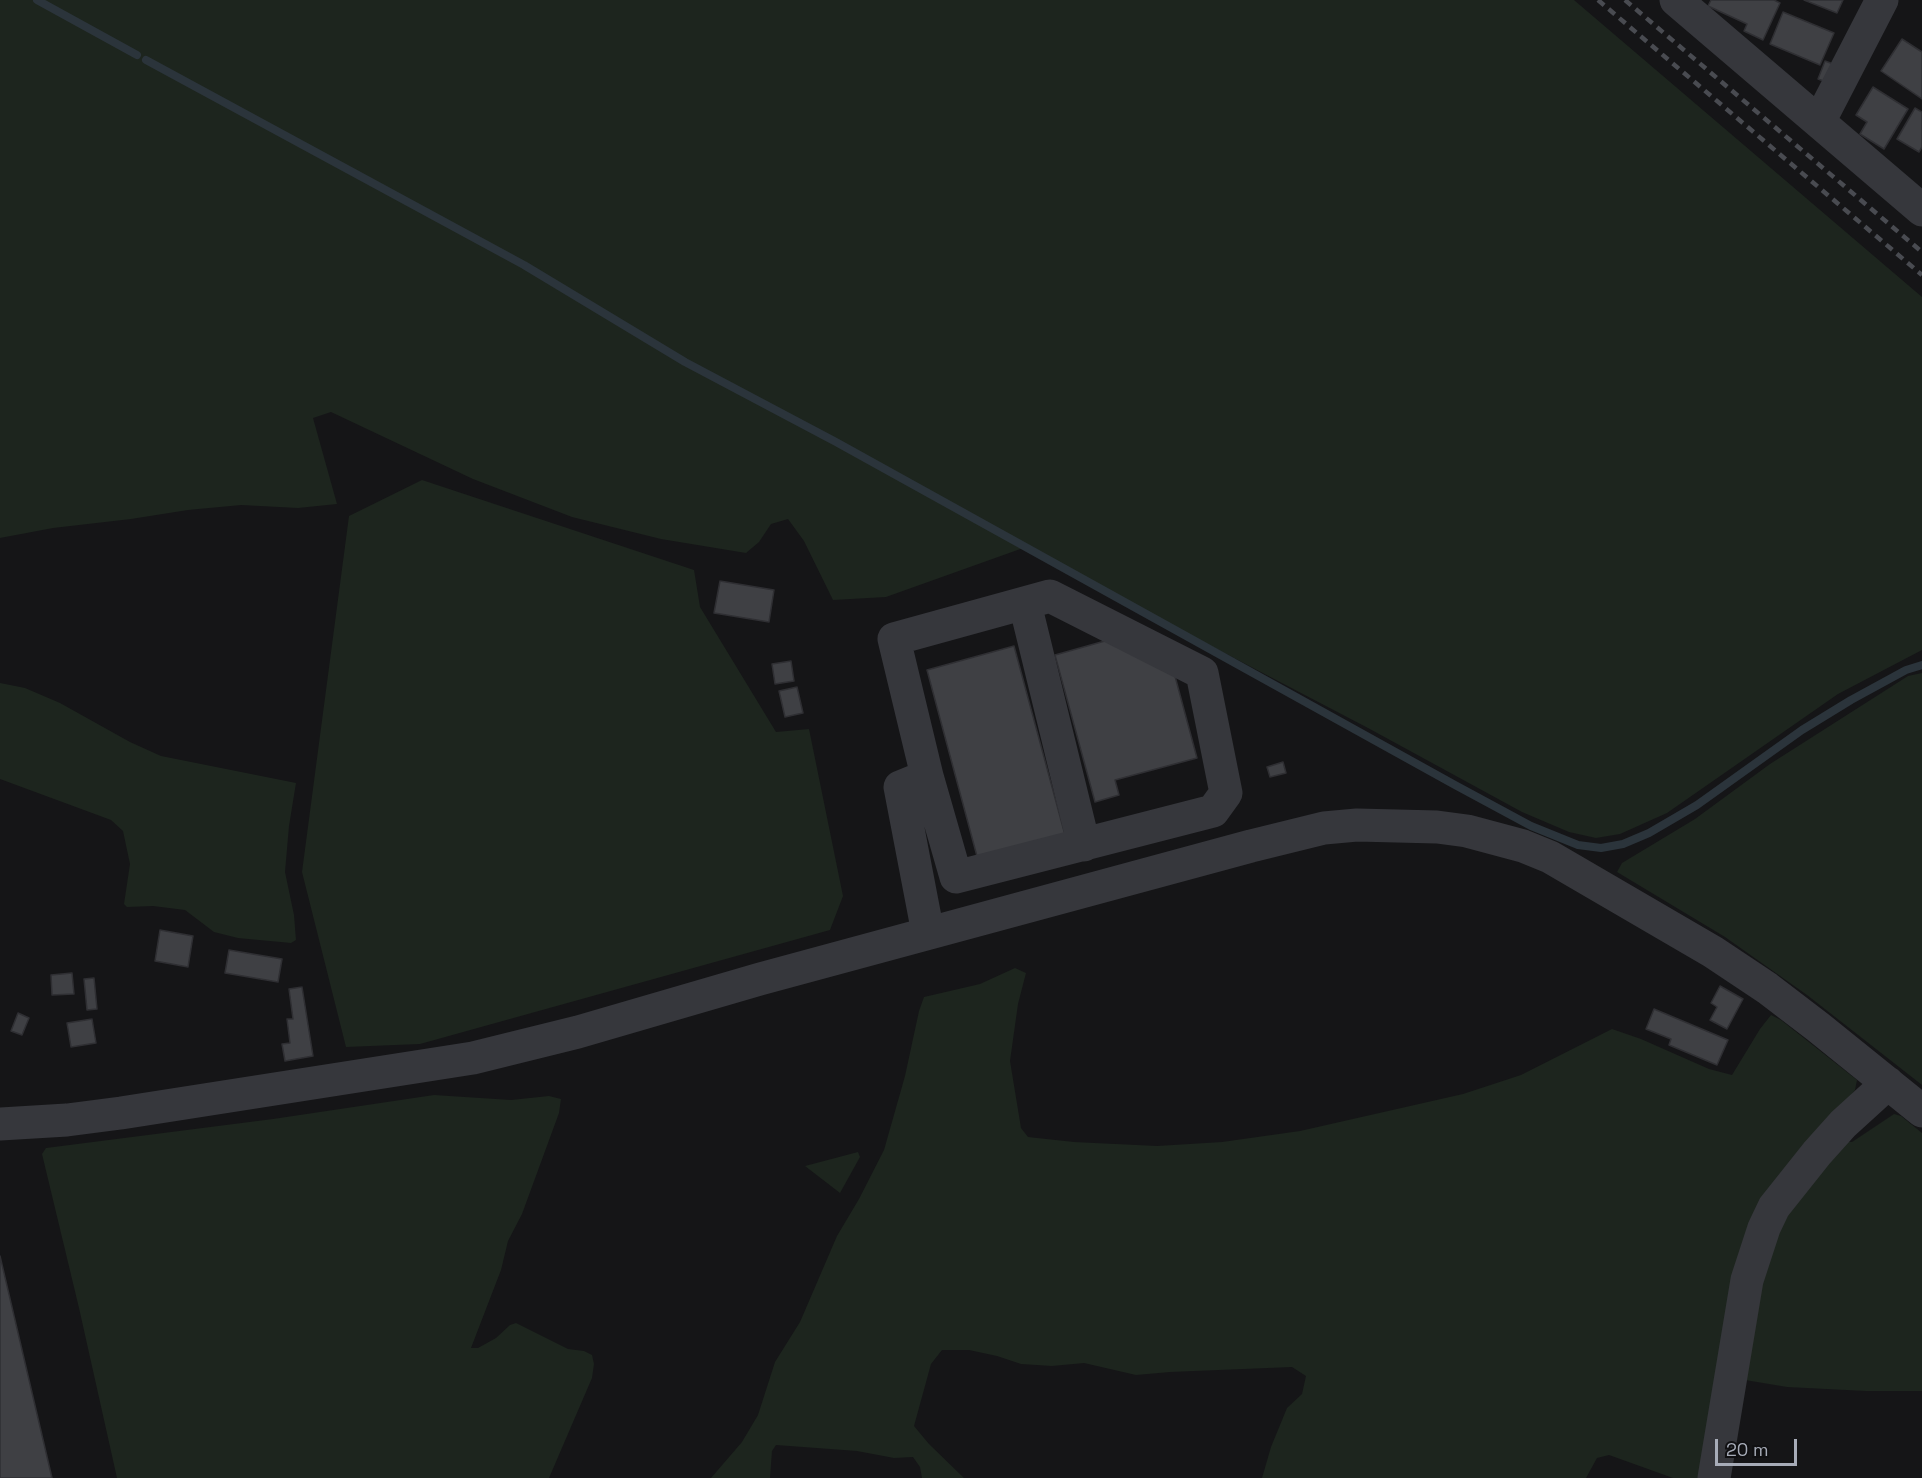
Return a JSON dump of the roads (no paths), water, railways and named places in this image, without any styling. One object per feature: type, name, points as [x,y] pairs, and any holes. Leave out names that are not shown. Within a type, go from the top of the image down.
[{"type":"street","points":[[1819,122],[1882,0]]},
{"type":"street","points":[[1680,1],[1922,210]]},
{"type":"street","points":[[1050,596],[1202,673],[1226,793],[1213,811],[956,877],[927,776],[894,639],[1025,604],[1050,596]]},
{"type":"street","points":[[1025,604],[1084,844]]},
{"type":"street","points":[[927,776],[900,786],[928,933]]},
{"type":"street","points":[[0,1124],[67,1120],[121,1113],[473,1058],[578,1032],[760,979],[1239,849],[1324,828],[1357,825],[1437,827],[1467,831],[1496,838],[1550,857],[1694,940],[1767,988],[1922,1111]]},
{"type":"street","points":[[1714,1478],[1745,1290],[1764,1228],[1774,1207],[1817,1153],[1888,1083]]},
{"type":"waterway","points":[[37,0],[137,55]]},
{"type":"waterway","points":[[146,60],[524,265],[685,362],[836,442],[1455,785],[1531,826],[1578,845],[1601,848],[1623,844],[1649,833],[1697,805],[1802,730],[1906,670],[1922,665]]},
{"type":"railway","points":[[1598,0],[1922,275]]},
{"type":"railway","points":[[1625,0],[1922,252]]}]
